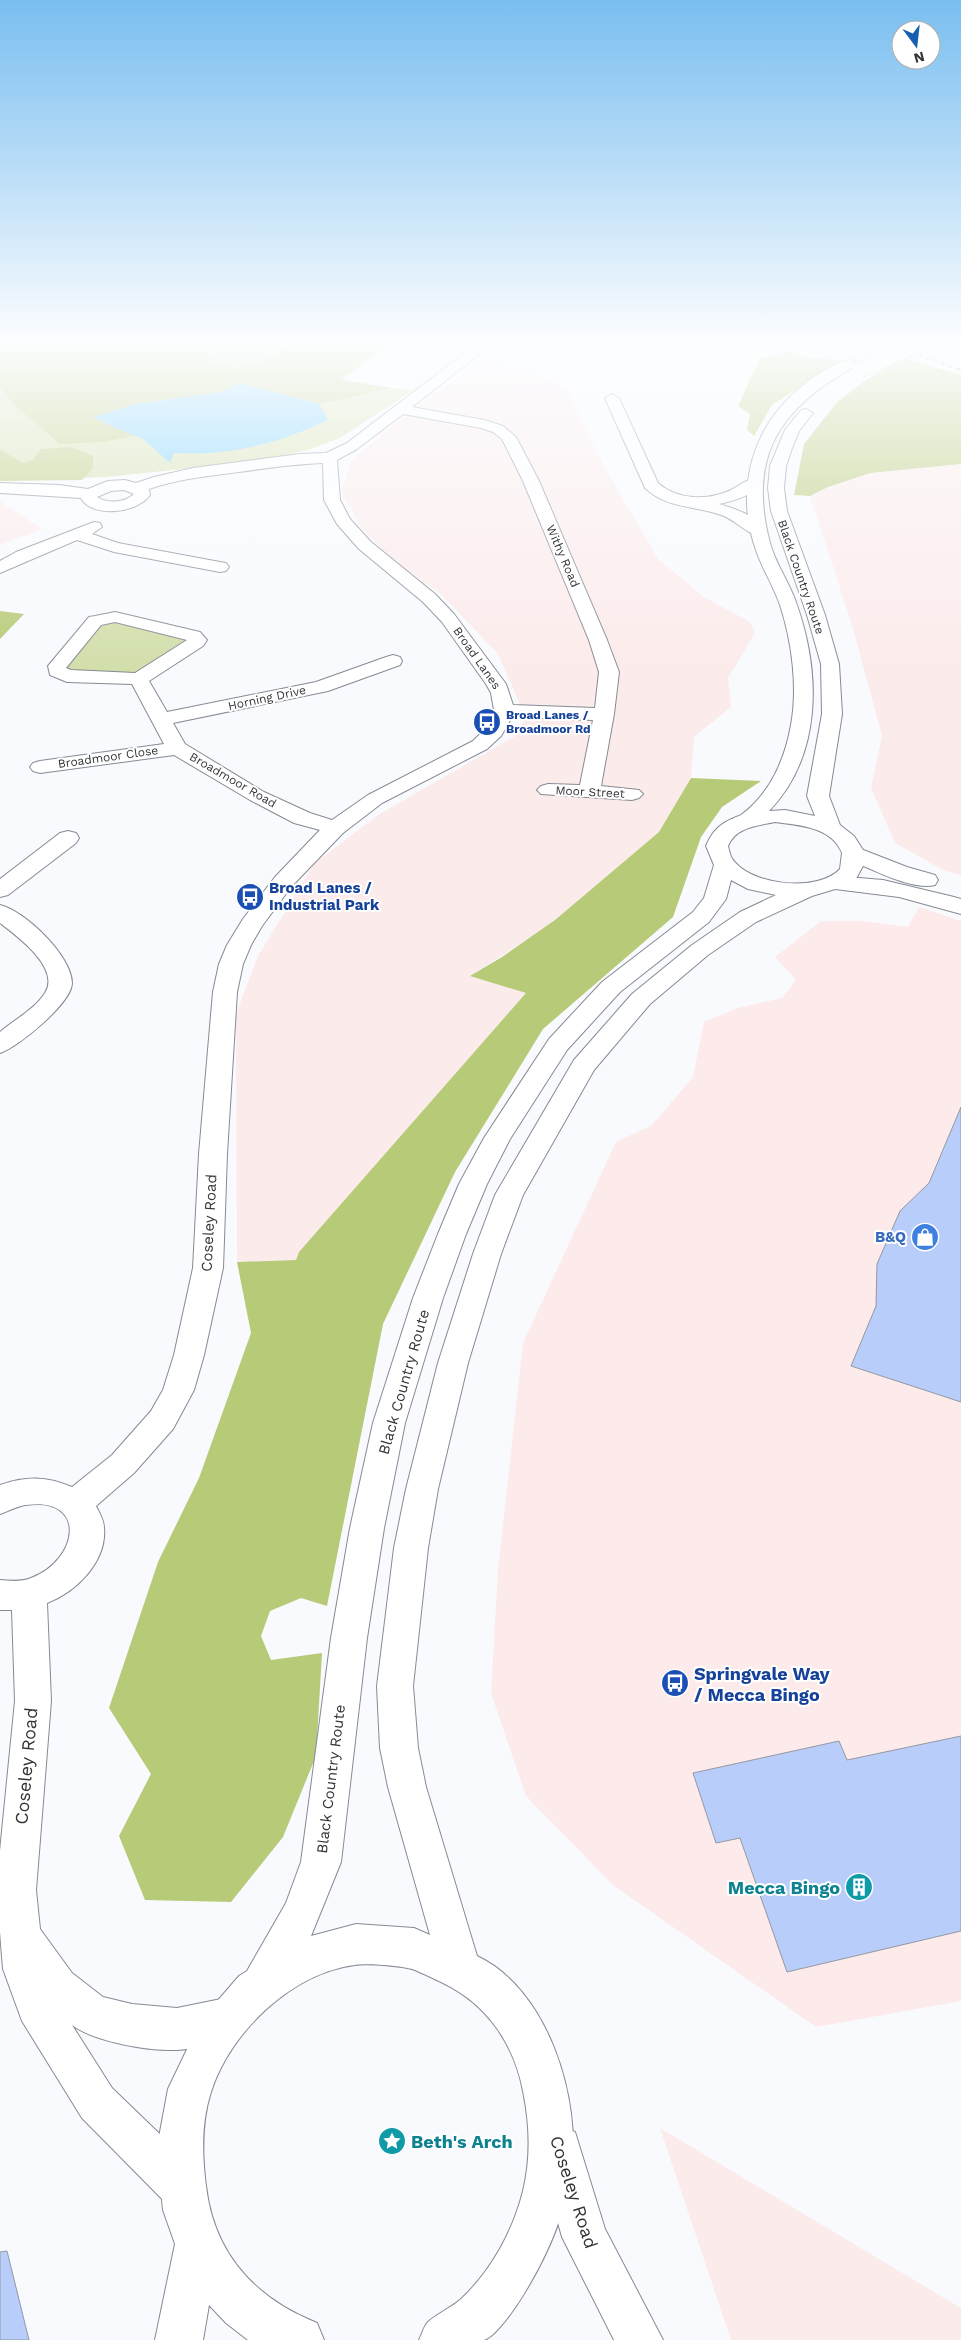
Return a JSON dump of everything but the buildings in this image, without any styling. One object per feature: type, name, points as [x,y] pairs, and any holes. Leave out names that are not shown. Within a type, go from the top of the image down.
[{"type":"main road","points":[[0,488],[59,490],[90,494],[99,488],[116,485],[138,488],[160,480],[193,473],[300,459],[329,458],[348,448]]},
{"type":"main road","name":"Withy Road","points":[[514,448],[532,481],[598,640],[609,672],[604,714],[589,792]]},
{"type":"main road","points":[[635,448],[651,485],[662,495],[682,502],[722,508],[741,516],[759,531]]},
{"type":"main road","name":"Black Country Route","points":[[748,820],[782,783],[797,745],[804,710],[800,659],[791,612],[762,546],[755,511],[754,483],[759,456],[763,448]]},
{"type":"main road","name":"Black Country Route","points":[[785,448],[778,466],[776,488],[779,511],[816,615],[830,664],[832,714],[818,796],[831,829]]},
{"type":"main road","name":"Broad Lanes","points":[[329,458],[333,469],[329,489],[333,504],[348,529],[368,550],[420,591],[445,614],[496,684],[503,696],[505,711]]},
{"type":"main road","points":[[682,502],[717,500],[736,496],[754,483]]},
{"type":"main road","points":[[90,494],[91,502],[115,506],[139,499],[142,491],[138,488]]},
{"type":"main road","points":[[0,568],[7,562],[105,520],[113,513],[115,506]]},
{"type":"main road","points":[[76,534],[114,547],[220,567]]},
{"type":"main road","points":[[105,618],[115,618],[183,634],[198,640],[139,679],[67,676],[57,671],[57,666],[95,621],[105,618]]},
{"type":"main road","name":"Horning Drive","points":[[161,719],[320,687],[364,664],[393,661]]},
{"type":"main road","name":"Broadmoor Road","points":[[139,679],[177,748],[257,796],[293,814],[335,828]]},
{"type":"main road","points":[[335,828],[375,799],[480,745],[492,736],[505,711],[604,714]]},
{"type":"main road","name":"Broadmoor Close","points":[[40,767],[177,748]]},
{"type":"main road","name":"Moor Street","points":[[548,790],[632,794]]},
{"type":"main road","points":[[804,891],[764,887],[740,878],[724,866],[718,858],[716,850],[719,839],[727,830],[748,820],[776,816],[792,817],[819,824],[831,829],[846,840],[853,853],[853,864],[850,870],[834,883]]},
{"type":"main road","name":"Coseley Road","points":[[75,1504],[123,1464],[162,1420],[178,1390],[198,1318],[208,1268],[213,1154],[225,992],[231,964],[238,945],[263,908],[301,862],[335,828]]},
{"type":"main road","points":[[0,890],[68,838]]},
{"type":"main road","points":[[853,853],[899,872],[961,890]]},
{"type":"main road","name":"Black Country Route","points":[[263,1982],[301,1916],[321,1862],[349,1638],[367,1528],[389,1423],[428,1298],[452,1234],[473,1184],[497,1138],[558,1045],[611,987],[701,917],[714,899],[724,866]]},
{"type":"main road","points":[[460,1967],[406,1787],[399,1748],[395,1686],[411,1548],[422,1489],[453,1363],[487,1254],[509,1194],[583,1066],[609,1035],[642,999],[700,950],[748,917],[804,891],[834,883],[859,883],[893,889],[961,907]]},
{"type":"main road","points":[[0,912],[15,923],[54,959],[60,978],[56,995],[0,1045]]},
{"type":"main road","points":[[0,1500],[29,1491],[45,1491],[65,1496],[85,1516],[88,1532],[86,1548],[79,1561],[59,1581],[15,1594]]},
{"type":"main road","name":"Coseley Road","points":[[15,1594],[33,1701],[16,1890],[24,1969],[38,2006],[65,2054],[97,2103],[180,2185]]},
{"type":"main road","name":"Coseley Road","points":[[22,1938],[57,1988],[93,2015],[132,2025],[177,2029],[226,2019]]},
{"type":"main road","points":[[300,2340],[263,2322],[238,2302],[217,2278],[191,2229],[180,2185],[178,2148],[188,2090],[203,2055],[226,2019],[263,1982],[304,1958],[355,1945],[409,1947],[444,1958],[460,1967],[496,1994],[523,2030],[538,2061],[552,2122],[552,2148],[545,2193],[534,2225],[515,2266],[485,2309],[447,2339]]},
{"type":"main road","name":"Coseley Road","points":[[552,2122],[585,2237],[639,2340]]},
{"type":"main road","points":[[179,2340],[198,2245]]},
{"type":"shaded area","points":[[366,448],[596,448],[606,470],[658,559],[704,597],[750,622],[755,633],[728,678],[731,707],[694,737],[691,778],[659,832],[549,925],[470,976],[526,993],[299,1252],[296,1260],[237,1262],[236,1014],[258,956],[315,863],[378,815],[515,736],[526,718],[498,654],[441,594],[390,558],[362,529],[341,491],[352,460]]},
{"type":"shaded area","points":[[961,464],[961,875],[943,870],[895,843],[871,788],[882,736],[852,625],[810,496],[828,487],[870,473]]},
{"type":"shaded area","points":[[0,501],[4,504],[42,529],[0,545]]},
{"type":"shaded area","points":[[919,907],[961,921],[961,2001],[816,2027],[613,1885],[526,1796],[491,1693],[498,1570],[523,1343],[616,1142],[652,1125],[693,1077],[704,1022],[738,1008],[782,998],[796,980],[775,957],[821,921],[863,921],[908,927]]},
{"type":"shaded area","points":[[660,2128],[961,2308],[961,2340],[731,2340]]},
{"type":"green space","points":[[0,448],[313,448],[259,461],[107,477],[0,481]]},
{"type":"green space","points":[[74,448],[93,456],[93,468],[82,480],[0,481],[0,449],[22,463],[33,460],[41,449]]},
{"type":"green space","points":[[803,448],[961,448],[961,464],[870,473],[828,487],[810,496],[794,495]]},
{"type":"green space","points":[[0,611],[24,614],[0,639]]},
{"type":"green space","points":[[112,621],[190,640],[142,673],[132,675],[70,674],[63,666],[97,623]]},
{"type":"green space","points":[[691,778],[761,781],[722,807],[701,837],[673,917],[543,1029],[455,1172],[383,1324],[327,1606],[301,1598],[270,1611],[261,1636],[271,1660],[322,1653],[316,1756],[283,1837],[231,1902],[145,1900],[119,1836],[151,1774],[109,1708],[158,1562],[199,1478],[251,1333],[237,1262],[296,1260],[299,1252],[526,993],[470,976],[502,957],[555,920],[659,832]]},
{"type":"water","points":[[153,448],[245,448],[214,452],[174,453],[170,463]]},
{"type":"place","name":"Broad Lanes / Broadmoor Rd","points":[[487,722]]},
{"type":"place","name":"Broad Lanes / Industrial Park","points":[[250,897]]},
{"type":"place","name":"B&Q","points":[[925,1237]]},
{"type":"place","name":"Springvale Way / Mecca Bingo","points":[[675,1683]]},
{"type":"place","name":"Mecca Bingo","points":[[859,1887]]},
{"type":"place","name":"Beth's Arch","points":[[392,2141]]}]
